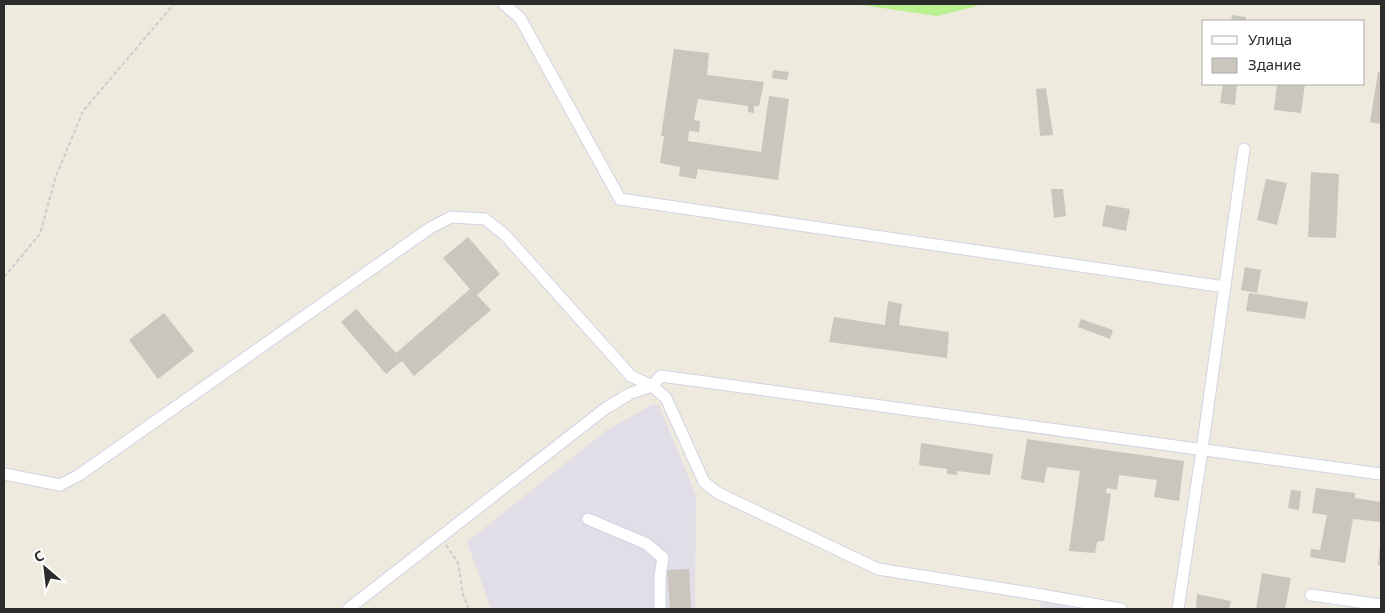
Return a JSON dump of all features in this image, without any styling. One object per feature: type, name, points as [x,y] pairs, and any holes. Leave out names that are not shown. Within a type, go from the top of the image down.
[{"type":"street","points":[[504,4],[520,18],[620,200],[1225,287]]},
{"type":"street","points":[[1178,609],[1244,149]]},
{"type":"street","points":[[4,474],[60,485],[79,475],[430,228],[451,217],[485,219],[505,235],[631,376],[652,386],[666,398],[704,482],[718,493],[878,570],[1121,609]]},
{"type":"street","points":[[348,609],[606,408],[631,393],[652,386],[661,376],[1381,474]]},
{"type":"street","points":[[588,519],[648,544],[663,558],[660,576],[660,609]]},
{"type":"street","points":[[1312,595],[1381,605]]},
{"type":"path","points":[[4,276],[40,234],[55,178],[83,111],[174,4]]},
{"type":"path","points":[[441,537],[458,563],[463,595],[469,609]]},
{"type":"shaded area","points":[[653,404],[659,405],[696,496],[695,609],[491,609],[467,542],[607,430]]},
{"type":"shaded area","points":[[1041,602],[1085,609],[1040,609]]},
{"type":"green space","points":[[855,4],[979,4],[937,16]]},
{"type":"building","points":[[1232,15],[1246,17],[1246,20],[1231,20]]},
{"type":"building","points":[[674,49],[709,53],[707,75],[764,82],[759,106],[754,106],[754,113],[748,112],[748,106],[698,99],[694,120],[700,121],[699,132],[689,131],[688,141],[761,152],[769,96],[789,99],[778,180],[698,169],[696,179],[679,176],[680,167],[660,163],[664,136],[661,136]]},
{"type":"building","points":[[773,70],[789,72],[787,80],[772,78]]},
{"type":"building","points":[[1378,72],[1381,72],[1381,124],[1370,122]]},
{"type":"building","points":[[1223,85],[1237,85],[1235,105],[1220,103]]},
{"type":"building","points":[[1277,85],[1305,85],[1301,113],[1274,110]]},
{"type":"building","points":[[1046,88],[1053,135],[1040,136],[1036,89]]},
{"type":"building","points":[[1311,172],[1339,174],[1336,238],[1308,237]]},
{"type":"building","points":[[1266,179],[1287,183],[1277,225],[1257,220]]},
{"type":"building","points":[[1051,189],[1063,189],[1066,216],[1054,218]]},
{"type":"building","points":[[1106,205],[1130,209],[1126,231],[1102,226]]},
{"type":"building","points":[[468,237],[500,274],[477,295],[491,310],[414,376],[402,361],[386,374],[341,322],[356,309],[396,353],[470,289],[443,258]]},
{"type":"building","points":[[1245,267],[1261,270],[1257,293],[1241,290]]},
{"type":"building","points":[[1249,293],[1308,302],[1305,319],[1246,311]]},
{"type":"building","points":[[888,301],[902,304],[899,325],[949,332],[947,358],[829,342],[834,317],[885,325]]},
{"type":"building","points":[[164,313],[194,351],[158,379],[129,340]]},
{"type":"building","points":[[1081,319],[1113,330],[1110,339],[1078,327]]},
{"type":"building","points":[[1027,439],[1184,461],[1179,501],[1154,497],[1157,480],[1119,475],[1117,490],[1107,488],[1106,493],[1111,494],[1104,541],[1097,542],[1095,553],[1069,551],[1080,471],[1047,467],[1044,483],[1021,479]]},
{"type":"building","points":[[921,443],[993,454],[990,475],[957,471],[957,475],[947,474],[947,469],[919,465]]},
{"type":"building","points":[[1316,488],[1355,493],[1355,498],[1381,502],[1381,522],[1353,519],[1345,563],[1310,557],[1311,549],[1320,550],[1327,515],[1312,513]]},
{"type":"building","points":[[1291,490],[1301,491],[1299,510],[1288,508]]},
{"type":"building","points":[[1380,546],[1381,565],[1378,565]]},
{"type":"building","points":[[689,569],[691,609],[670,609],[667,570]]},
{"type":"building","points":[[1262,573],[1291,578],[1285,609],[1256,609]]},
{"type":"building","points":[[1197,594],[1231,601],[1229,609],[1196,609]]}]
